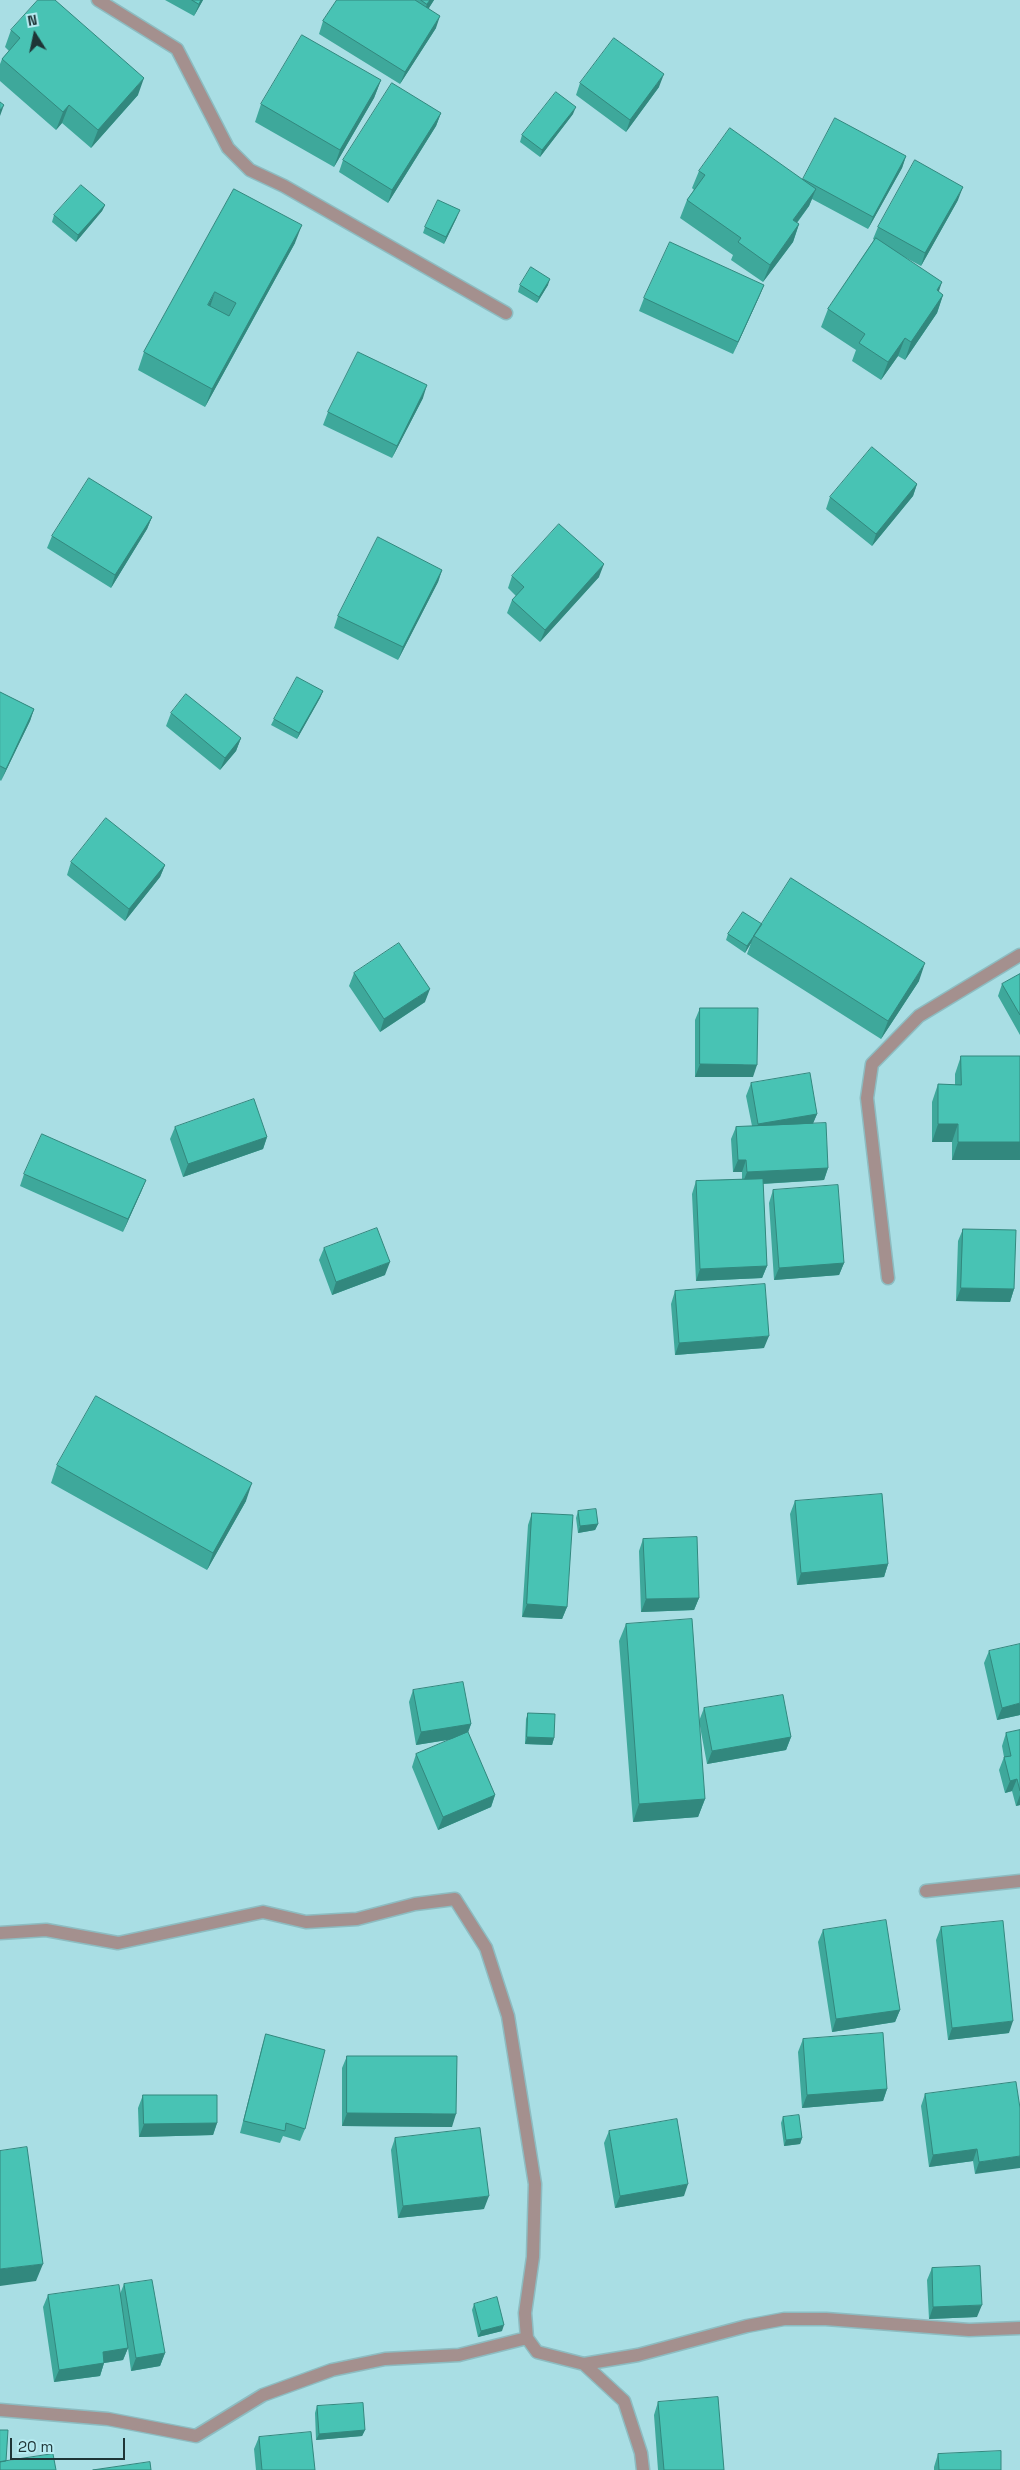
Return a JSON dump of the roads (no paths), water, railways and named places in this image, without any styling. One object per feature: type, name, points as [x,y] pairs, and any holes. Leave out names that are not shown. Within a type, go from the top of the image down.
[{"type":"street","points":[[98,0],[177,49],[228,148],[250,170],[284,186],[506,313]]},
{"type":"street","points":[[888,1278],[867,1098],[872,1064],[919,1016],[1020,955]]},
{"type":"street","points":[[926,1891],[1020,1881]]},
{"type":"street","points":[[0,1933],[46,1930],[118,1943],[263,1912],[306,1922],[357,1919],[415,1904],[455,1899],[486,1948],[508,2016],[535,2193],[533,2257],[525,2313],[527,2338],[537,2352],[584,2364],[638,2355],[729,2331],[784,2319],[969,2330],[1020,2328]]},
{"type":"street","points":[[0,2410],[108,2419],[196,2436],[263,2395],[332,2370],[385,2359],[459,2355],[527,2338]]},
{"type":"street","points":[[584,2364],[624,2401],[641,2453],[643,2470]]}]
